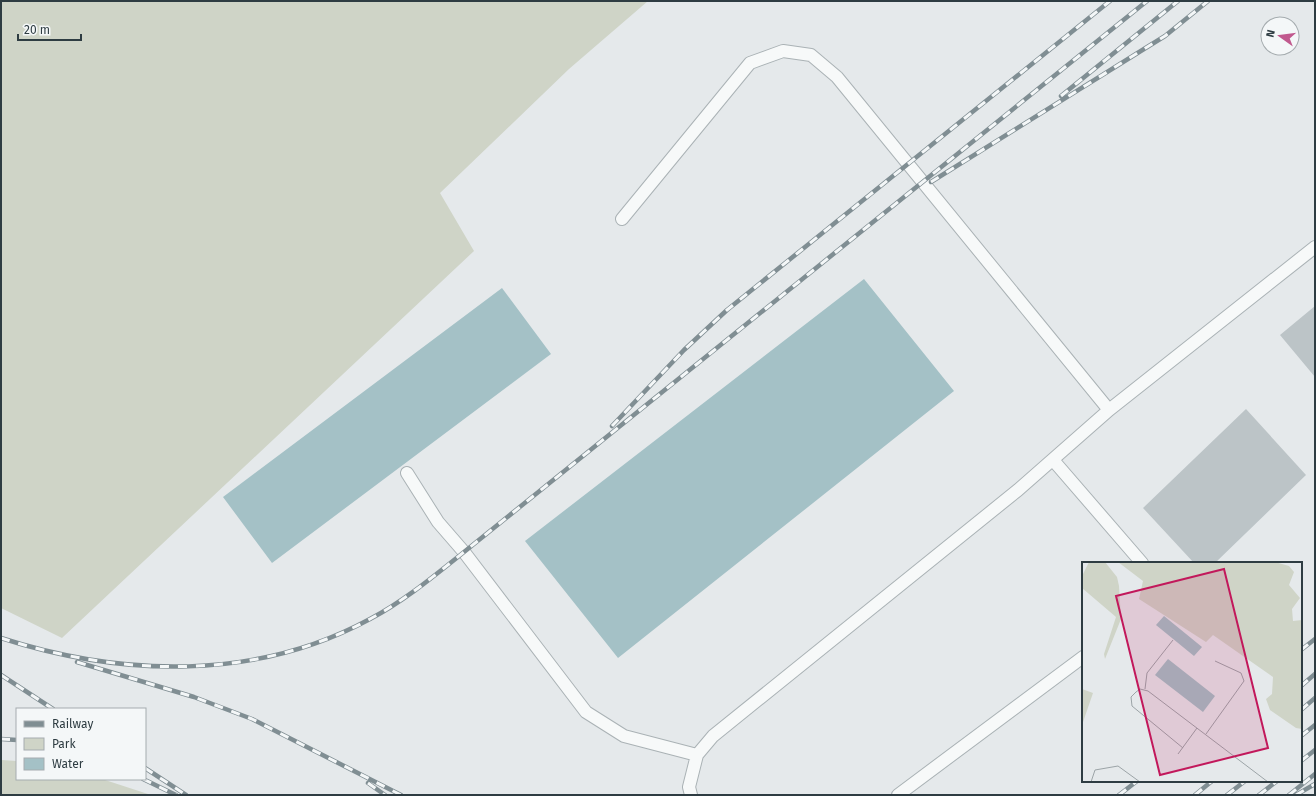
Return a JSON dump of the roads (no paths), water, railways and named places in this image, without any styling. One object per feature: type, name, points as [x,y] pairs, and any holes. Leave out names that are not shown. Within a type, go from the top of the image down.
[{"type":"lane","points":[[622,219],[750,63],[783,51],[811,55],[837,77],[1109,410]]},
{"type":"lane","points":[[691,795],[689,787],[697,755],[713,736],[1018,490],[1109,410],[1315,247]]},
{"type":"lane","points":[[1053,460],[1141,562]]},
{"type":"lane","points":[[407,473],[438,522],[464,552],[586,712],[624,736],[697,755]]},
{"type":"lane","points":[[898,795],[1082,658]]},
{"type":"water","points":[[864,279],[954,391],[618,658],[525,541]]},
{"type":"water","points":[[502,288],[551,354],[272,563],[223,497]]},
{"type":"railway","points":[[612,426],[684,350],[727,310],[1110,1]]},
{"type":"railway","points":[[1,638],[47,651],[94,660],[141,665],[188,666],[235,663],[281,654],[326,639],[383,612],[441,570],[1147,1]]},
{"type":"railway","points":[[1061,96],[1178,1]]},
{"type":"railway","points":[[931,182],[1165,36],[1208,1]]},
{"type":"railway","points":[[1302,649],[1315,639]]},
{"type":"railway","points":[[77,662],[194,697],[252,719],[401,795]]},
{"type":"railway","points":[[1302,685],[1315,674]]},
{"type":"railway","points":[[1,675],[51,708]]},
{"type":"railway","points":[[1302,709],[1315,698]]},
{"type":"railway","points":[[1302,735],[1315,725]]},
{"type":"railway","points":[[1,739],[16,740]]},
{"type":"railway","points":[[1302,760],[1315,750]]},
{"type":"railway","points":[[146,769],[186,795]]},
{"type":"railway","points":[[1289,795],[1315,774]]},
{"type":"railway","points":[[145,780],[176,795]]},
{"type":"railway","points":[[1119,795],[1136,782]]},
{"type":"railway","points":[[1195,795],[1211,782]]},
{"type":"railway","points":[[1227,795],[1244,782]]},
{"type":"railway","points":[[1259,795],[1276,782]]},
{"type":"railway","points":[[368,783],[385,795]]},
{"type":"railway","points":[[1296,795],[1315,784]]}]
